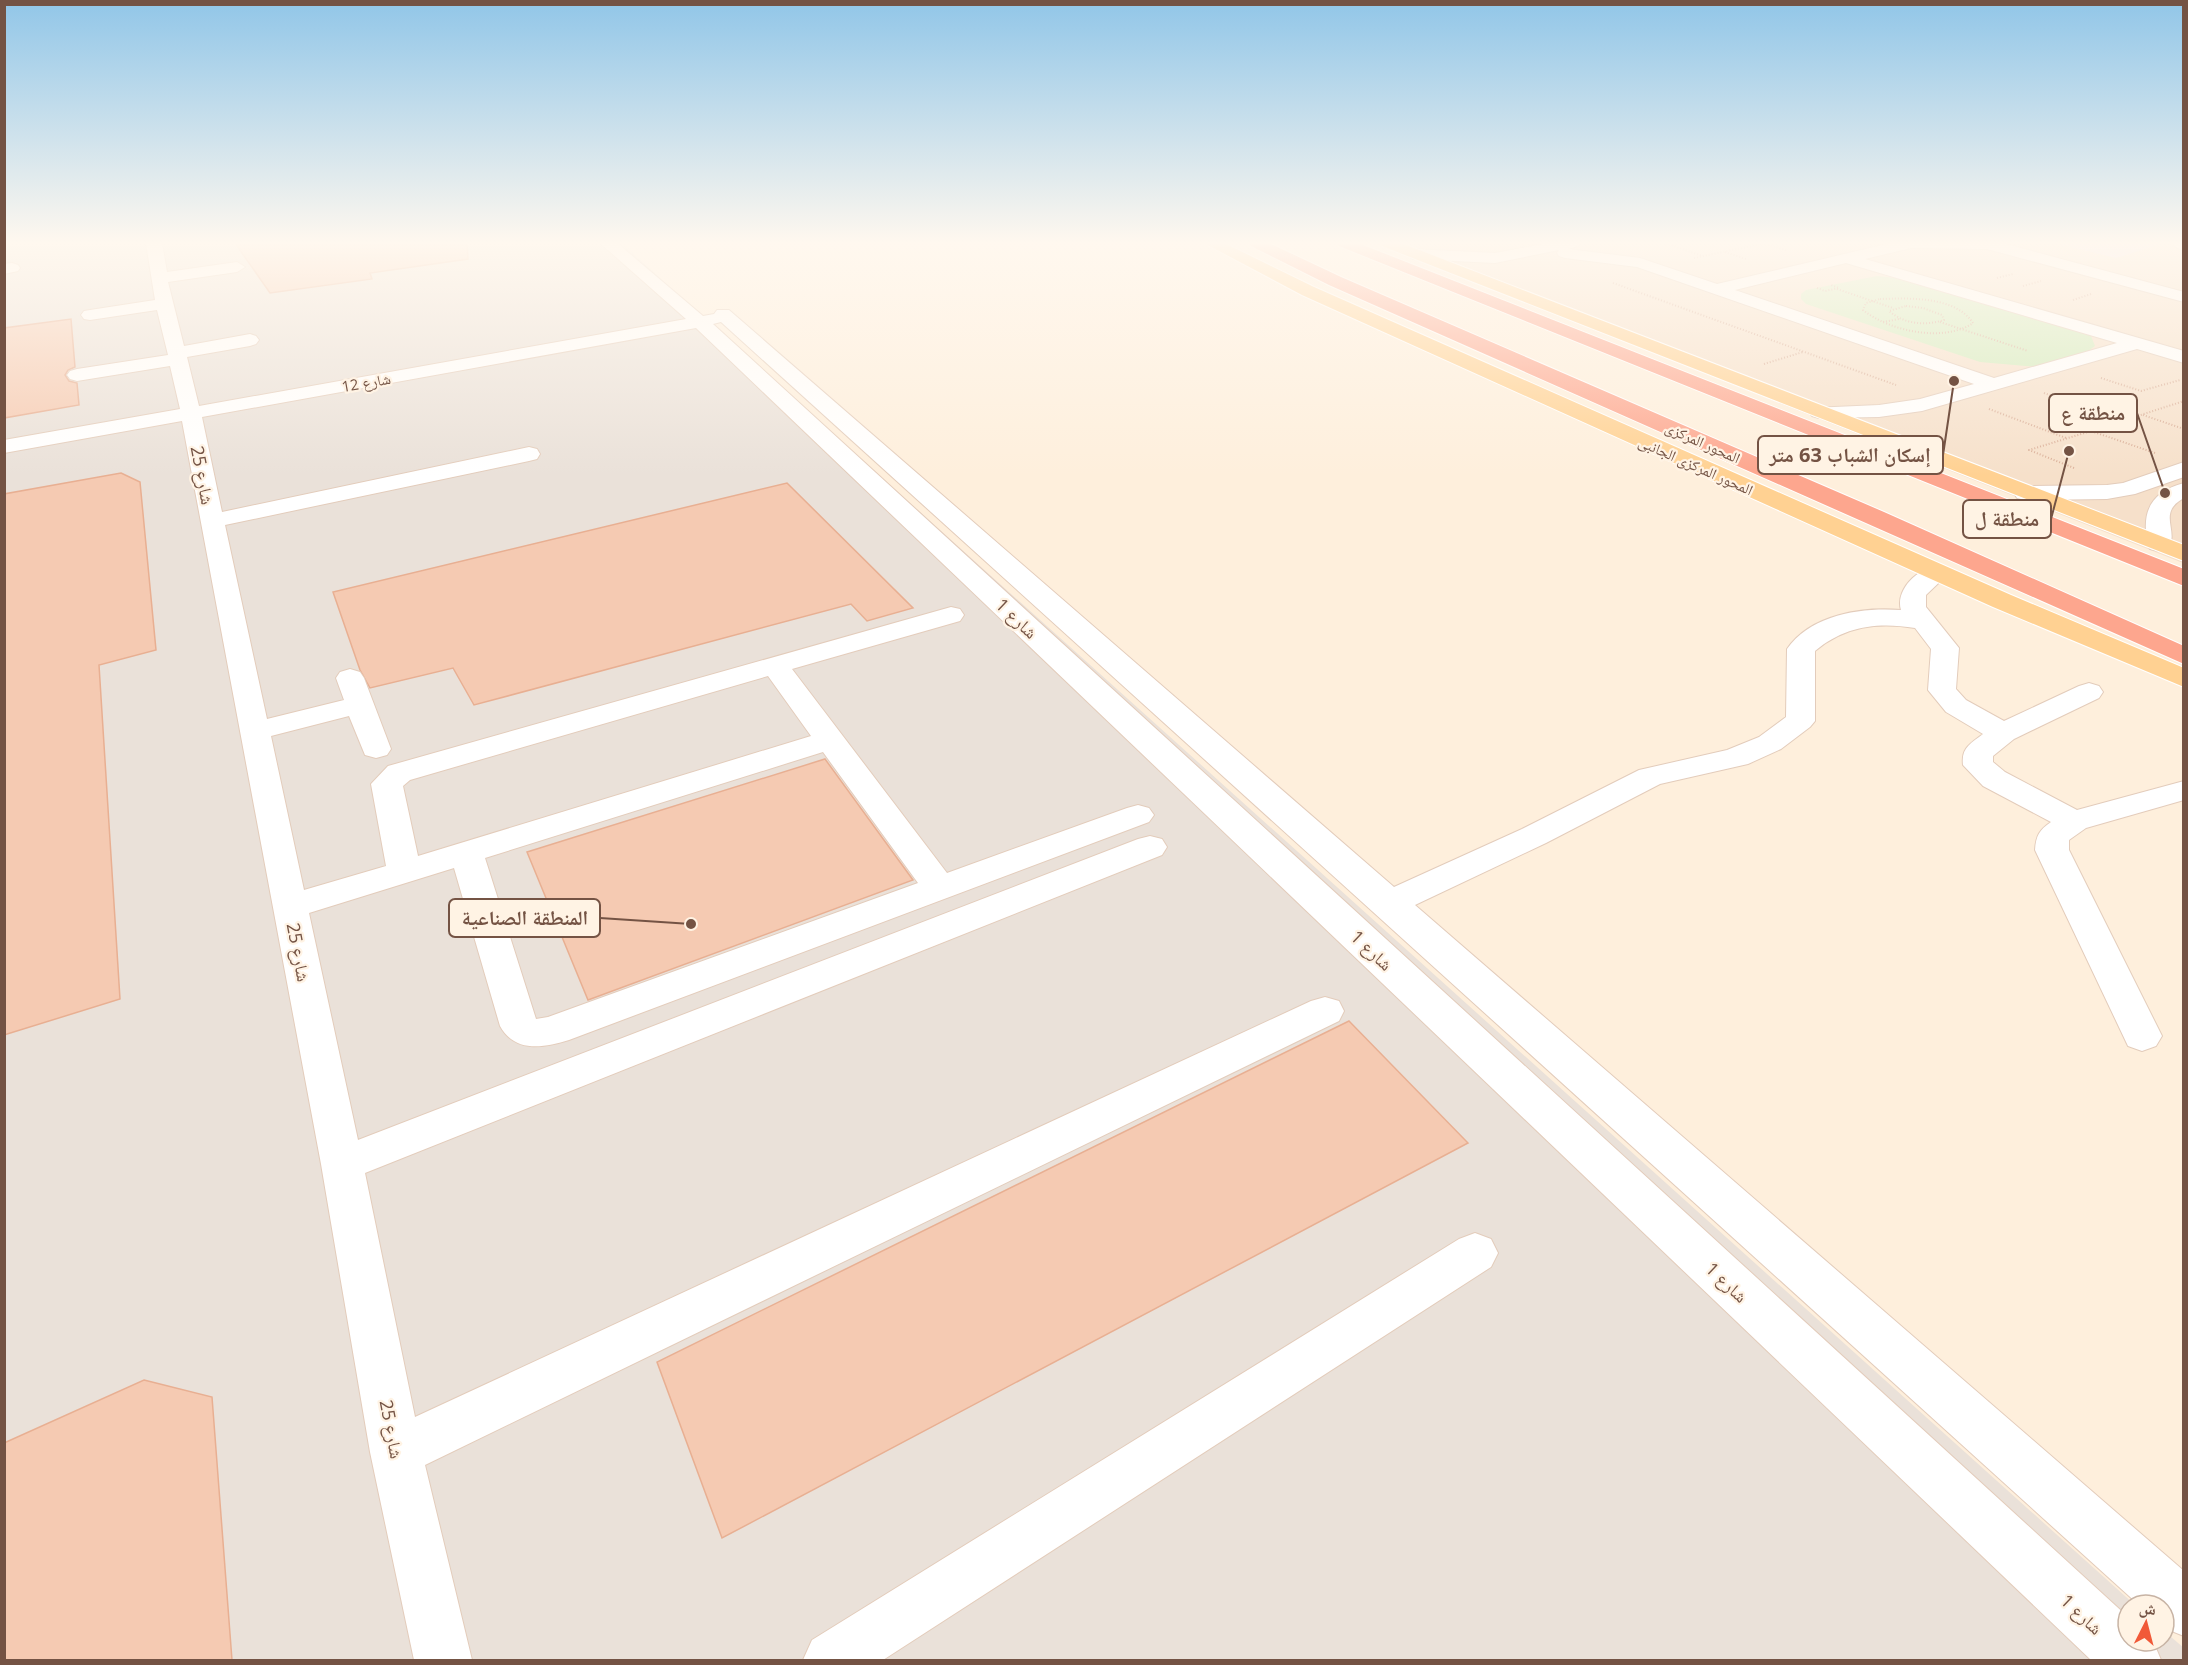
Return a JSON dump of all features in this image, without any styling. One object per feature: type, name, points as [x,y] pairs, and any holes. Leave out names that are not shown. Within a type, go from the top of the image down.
[{"type":"highway","name":"المحور المركزى","points":[[1426,321],[2184,656]]},
{"type":"highway","points":[[1539,321],[2184,578]]},
{"type":"main road","name":"المحور المركزى الجانبى","points":[[1374,321],[1937,572],[2184,679]]},
{"type":"main road","points":[[1611,321],[1819,412],[2184,554]]},
{"type":"street","name":"شارع 25","points":[[169,321],[213,521],[342,1164],[396,1452],[443,1660]]},
{"type":"street","name":"شارع 12","points":[[4,447],[190,409],[683,321]]},
{"type":"street","name":"شارع 1","points":[[714,321],[1389,903],[2184,1608]]},
{"type":"street","name":"شارع 1","points":[[714,321],[2132,1660]]},
{"type":"street","points":[[1813,321],[2000,382]]},
{"type":"street","points":[[2059,321],[2184,357]]},
{"type":"street","points":[[77,375],[250,340]]},
{"type":"street","points":[[1819,412],[1879,411],[1937,400],[2137,343]]},
{"type":"street","points":[[1900,444],[1900,420],[1908,412],[1937,400]]},
{"type":"street","name":"شارع 12","points":[[4,436],[190,409]]},
{"type":"street","points":[[213,521],[529,454]]},
{"type":"street","points":[[2025,493],[2107,492],[2127,489],[2184,469]]},
{"type":"street","points":[[2159,544],[2155,517],[2158,508],[2175,493],[2184,490]]},
{"type":"street","points":[[1937,572],[1913,593],[1913,608],[1946,648],[1942,665],[1942,690],[1956,706],[2003,733]]},
{"type":"street","points":[[404,872],[387,788],[393,776],[951,615]]},
{"type":"street","points":[[1389,903],[1534,836],[1650,777],[1737,757],[1770,743],[1800,721],[1803,702],[1801,649],[1814,637],[1850,621],[1875,615],[1922,621]]},
{"type":"street","points":[[774,665],[940,888]]},
{"type":"street","points":[[2074,821],[1994,779],[1978,765],[1977,753],[2003,733],[2090,692]]},
{"type":"street","points":[[254,726],[355,693],[376,749]]},
{"type":"street","points":[[290,907],[830,740]]},
{"type":"street","points":[[2142,1036],[2052,850],[2053,836],[2074,821],[2184,790]]},
{"type":"street","points":[[342,1164],[1144,831],[940,888],[555,1030],[537,1034],[523,1030],[519,1026],[467,853]]},
{"type":"street","points":[[396,1452],[1325,1011]]},
{"type":"street","points":[[832,1660],[1475,1253]]},
{"type":"path","points":[[1719,321],[1937,400],[2067,438]]},
{"type":"path","points":[[1879,321],[1927,331],[1963,330],[1970,327],[1972,321]]},
{"type":"path","points":[[1882,322],[1888,321]]},
{"type":"path","points":[[1911,321],[1921,323],[1940,322],[2141,391],[2184,378]]},
{"type":"path","points":[[2000,382],[2123,421]]},
{"type":"path","points":[[2127,489],[2029,450],[2184,401]]},
{"type":"path","points":[[2142,415],[2184,429]]},
{"type":"path","points":[[2091,431],[2163,456]]},
{"type":"shaded area","points":[[5,321],[707,321],[2122,1593],[2116,1593],[2116,1653],[2176,1653],[2176,1641],[2184,1648],[2183,1660],[5,1660]]},
{"type":"shaded area","points":[[1572,321],[2183,321],[2183,563]]},
{"type":"green space","points":[[1856,321],[2046,321],[2091,336],[2095,346],[2088,351],[2036,367],[1980,362]]},
{"type":"building","points":[[71,321],[75,367],[68,370],[65,375],[69,381],[77,383],[79,405],[4,418],[4,328]]},
{"type":"building","points":[[121,473],[140,482],[156,650],[99,665],[120,999],[4,1035],[4,494]]},
{"type":"building","points":[[787,483],[913,608],[867,621],[851,604],[474,705],[453,668],[370,688],[360,670],[333,592]]},
{"type":"building","points":[[825,759],[913,880],[588,1000],[527,852]]},
{"type":"building","points":[[1349,1021],[1468,1143],[722,1538],[657,1362]]},
{"type":"building","points":[[144,1380],[212,1397],[232,1660],[4,1660],[4,1443]]},
{"type":"place","name":"إسكان الشباب 63 متر","points":[[1954,381]]},
{"type":"place","name":"منطقة ل","points":[[2069,451]]},
{"type":"place","name":"منطقة ع","points":[[2165,493]]},
{"type":"place","name":"المنطقة الصناعية","points":[[691,924]]}]
